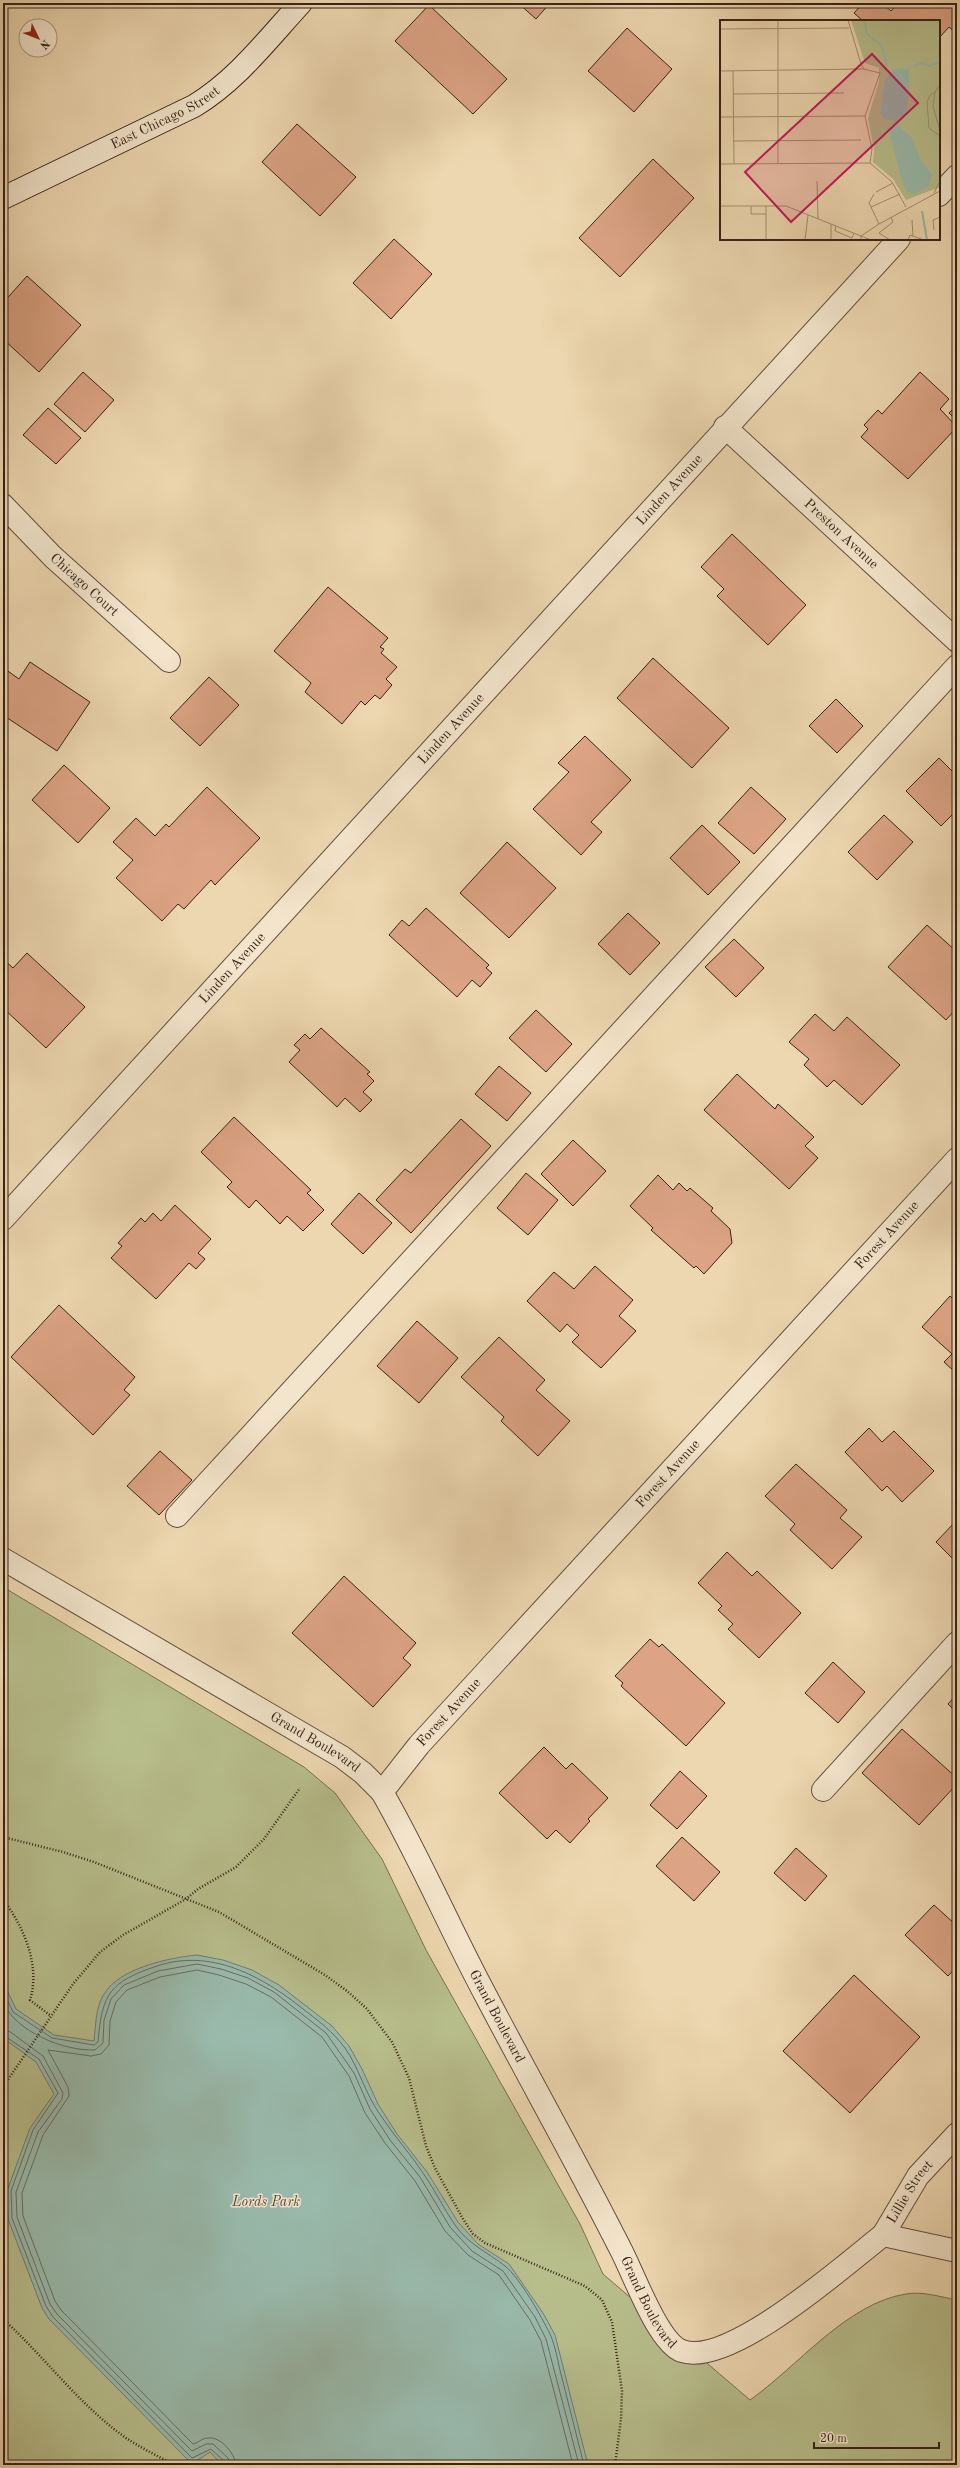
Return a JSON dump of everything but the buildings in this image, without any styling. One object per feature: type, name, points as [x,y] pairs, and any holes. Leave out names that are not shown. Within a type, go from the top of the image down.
[{"type":"street","name":"East Chicago Street","points":[[3,198],[187,110],[213,94],[229,81],[301,3]]},
{"type":"street","points":[[940,194],[957,176]]},
{"type":"street","name":"Linden Avenue","points":[[3,1219],[725,427],[898,240]]},
{"type":"street","name":"Preston Avenue","points":[[725,427],[957,641]]},
{"type":"street","name":"Chicago Court","points":[[3,505],[53,557],[169,661]]},
{"type":"street","points":[[177,1516],[957,666]]},
{"type":"street","name":"Forest Avenue","points":[[382,1792],[419,1745],[957,1160]]},
{"type":"street","name":"Grand Boulevard","points":[[3,1559],[342,1756],[363,1773],[382,1792],[486,1996],[582,2172],[639,2284],[657,2326],[666,2340],[683,2352],[698,2352],[735,2342],[755,2332],[787,2309],[883,2235]]},
{"type":"street","points":[[823,1790],[957,1643]]},
{"type":"street","name":"Lillie Street","points":[[883,2235],[918,2176],[957,2134]]},
{"type":"street","points":[[883,2235],[957,2251]]},
{"type":"path","points":[[3,2087],[88,1964],[111,1942],[186,1899],[198,1889],[236,1867],[264,1839],[300,1788]]},
{"type":"path","points":[[3,1837],[63,1852],[219,1912],[250,1929],[336,1983],[367,2009],[387,2034],[401,2061],[409,2078],[430,2157],[463,2219],[473,2234],[485,2243],[585,2286],[602,2300],[612,2322],[622,2391],[621,2419],[615,2465]]},
{"type":"path","points":[[3,1899],[22,1929],[29,1951],[34,1978],[30,2000],[51,2016]]},
{"type":"path","points":[[3,2319],[27,2341],[78,2396],[126,2438],[174,2465]]},
{"type":"green space","name":"Lords Park","points":[[3,1587],[304,1767],[335,1793],[382,1859],[426,1950],[580,2224],[603,2274],[750,2400],[824,2338],[863,2310],[884,2300],[912,2293],[957,2300],[957,2465],[3,2465]]},
{"type":"water","points":[[197,1955],[223,1960],[252,1970],[279,1985],[332,2026],[349,2046],[362,2069],[378,2104],[397,2134],[427,2172],[458,2222],[478,2244],[509,2264],[543,2313],[555,2335],[588,2465],[222,2465],[210,2452],[192,2464],[49,2319],[42,2308],[8,2219],[7,2191],[30,2128],[54,2094],[36,2062],[3,2038],[3,1982],[16,2009],[54,2035],[94,2041],[96,2017],[99,2005],[104,1994],[111,1985],[121,1977],[146,1966],[172,1959]]}]
